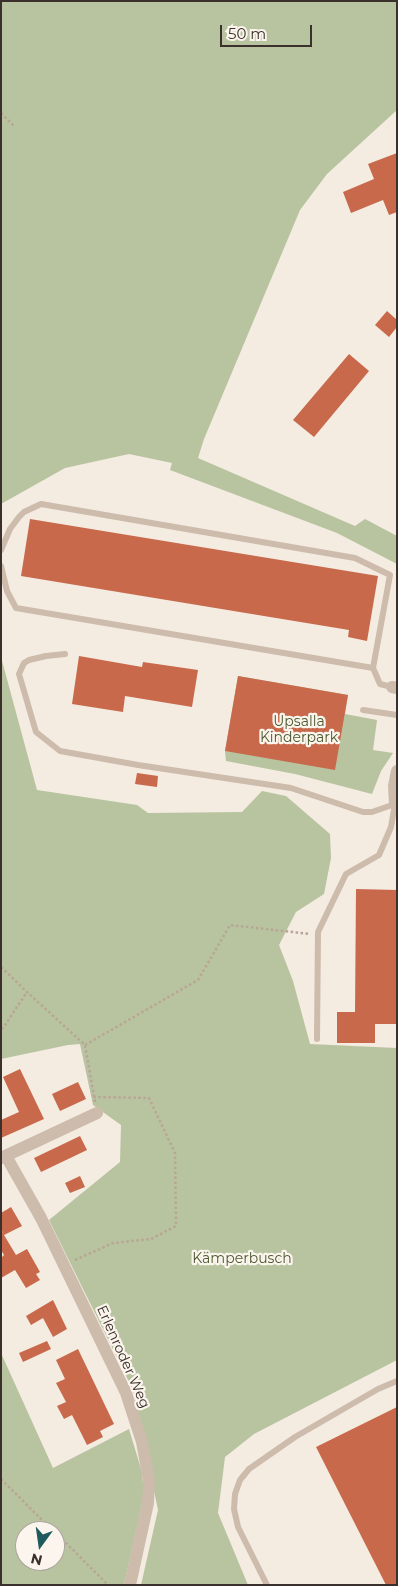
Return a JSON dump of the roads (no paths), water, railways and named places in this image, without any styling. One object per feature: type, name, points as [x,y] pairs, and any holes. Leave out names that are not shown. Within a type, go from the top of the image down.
[{"type":"street","points":[[395,804],[394,786],[397,771]]},
{"type":"street","points":[[4,1157],[97,1113]]},
{"type":"street","name":"Erlenroder Weg","points":[[4,1157],[41,1218],[126,1393],[142,1442],[149,1480],[148,1503],[130,1585]]},
{"type":"lane","points":[[1,550],[10,529],[18,517],[41,504],[355,558],[390,575],[373,668],[380,684],[394,687]]},
{"type":"lane","points":[[1,566],[7,591],[16,608],[373,668]]},
{"type":"lane","points":[[65,654],[29,660],[24,663],[19,674],[36,732],[60,751],[291,788],[363,812],[372,812],[395,804],[391,827],[379,855],[346,874],[318,932],[317,1039]]},
{"type":"lane","points":[[363,710],[397,715]]},
{"type":"lane","points":[[267,1585],[238,1527],[234,1509],[235,1494],[240,1480],[249,1469],[295,1437],[378,1389],[397,1382]]},
{"type":"park label","name":"Upsalla Kinderpark","points":[[299,730]]},
{"type":"park label","name":"Kämperbusch","points":[[242,1259]]}]
